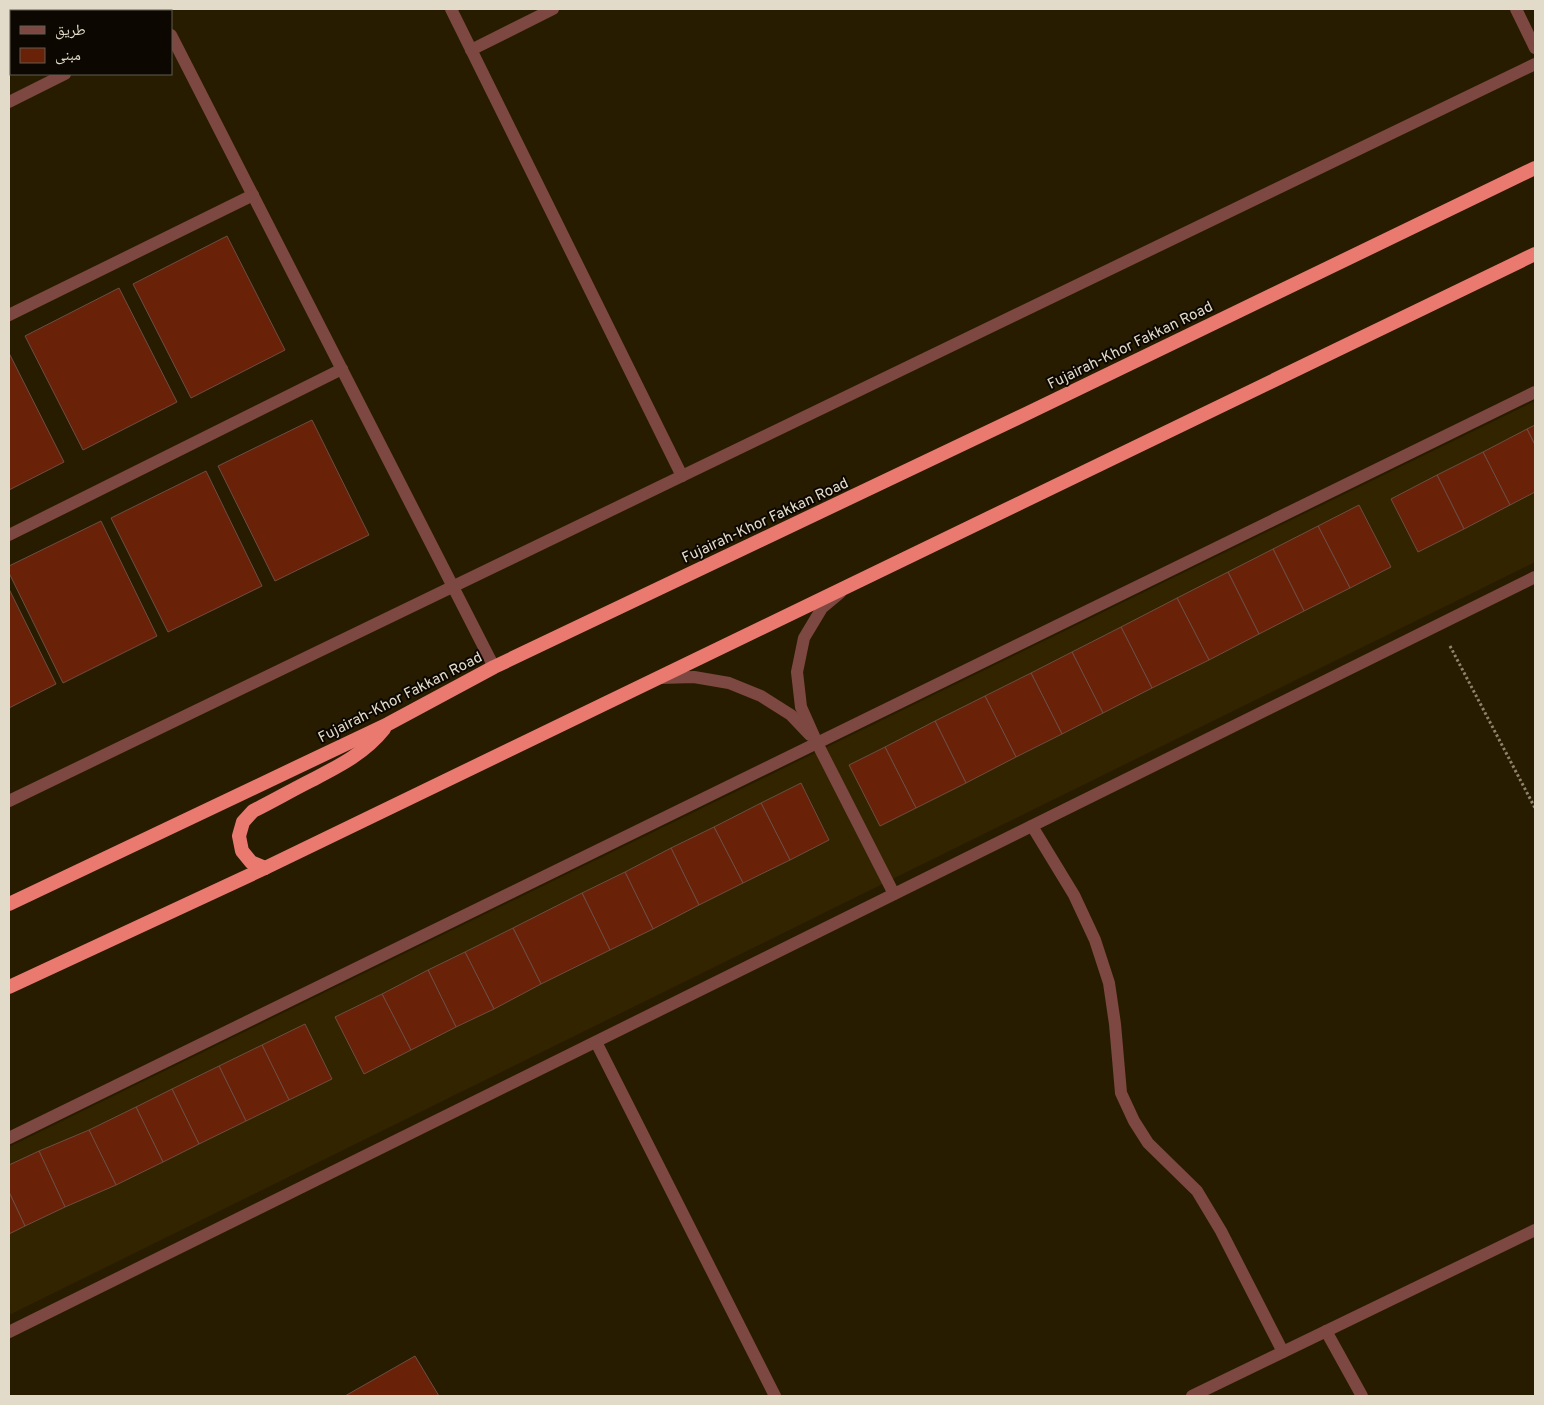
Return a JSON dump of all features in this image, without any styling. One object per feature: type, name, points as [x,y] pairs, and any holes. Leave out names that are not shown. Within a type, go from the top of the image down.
[{"type":"highway","name":"Fujairah-Khor Fakkan Road","points":[[9,904],[388,724],[494,667],[1030,412],[1535,168]]},
{"type":"highway","points":[[9,987],[265,868],[1535,254]]},
{"type":"highway","points":[[265,868],[251,862],[242,851],[239,836],[243,822],[253,811],[361,753],[376,740],[388,724]]},
{"type":"street","points":[[451,9],[682,476]]},
{"type":"street","points":[[471,50],[553,9]]},
{"type":"street","points":[[1516,9],[1535,48]]},
{"type":"street","points":[[172,37],[494,667]]},
{"type":"street","points":[[9,801],[1535,64]]},
{"type":"street","points":[[9,102],[63,75]]},
{"type":"street","points":[[9,315],[253,195]]},
{"type":"street","points":[[9,535],[342,368]]},
{"type":"street","points":[[9,1138],[1535,392]]},
{"type":"street","points":[[9,1332],[1535,577]]},
{"type":"street","points":[[849,586],[822,608],[804,638],[797,672],[801,706],[817,743],[894,894]]},
{"type":"street","points":[[660,678],[694,677],[729,683],[761,696],[791,715],[817,743]]},
{"type":"street","points":[[1032,826],[1074,895],[1096,940],[1109,984],[1115,1024],[1121,1093],[1134,1121],[1148,1143],[1197,1191],[1283,1352]]},
{"type":"street","points":[[596,1042],[775,1396]]},
{"type":"street","points":[[1192,1396],[1535,1230]]},
{"type":"street","points":[[1326,1331],[1362,1396]]},
{"type":"path","points":[[1439,625],[1535,808]]},
{"type":"shaded area","points":[[1535,401],[1535,562],[9,1315],[9,1147]]},
{"type":"building","points":[[9,9],[88,9],[10,10]]},
{"type":"building","points":[[227,236],[285,350],[191,398],[133,284]]},
{"type":"building","points":[[119,288],[177,402],[83,450],[25,336]]},
{"type":"building","points":[[9,353],[64,462],[9,490]]},
{"type":"building","points":[[312,420],[369,535],[275,581],[218,466]]},
{"type":"building","points":[[1535,425],[1535,445],[1527,429]]},
{"type":"building","points":[[1527,429],[1535,445],[1535,492],[1510,505],[1483,452]]},
{"type":"building","points":[[1483,452],[1510,505],[1464,529],[1437,475]]},
{"type":"building","points":[[206,471],[262,586],[168,632],[111,518]]},
{"type":"building","points":[[1437,475],[1464,529],[1418,552],[1391,499]]},
{"type":"building","points":[[1359,505],[1391,567],[1350,588],[1318,526]]},
{"type":"building","points":[[101,521],[157,636],[63,683],[9,573],[9,566]]},
{"type":"building","points":[[1318,526],[1350,588],[1304,611],[1273,549]]},
{"type":"building","points":[[1273,549],[1304,611],[1259,634],[1228,572]]},
{"type":"building","points":[[1228,572],[1259,634],[1209,660],[1177,598]]},
{"type":"building","points":[[9,589],[56,684],[9,708]]},
{"type":"building","points":[[1177,598],[1209,660],[1152,688],[1121,627]]},
{"type":"building","points":[[1121,627],[1152,688],[1103,713],[1072,652]]},
{"type":"building","points":[[1072,652],[1103,713],[1062,734],[1031,673]]},
{"type":"building","points":[[1031,673],[1062,734],[1016,757],[985,696]]},
{"type":"building","points":[[985,696],[1016,757],[966,783],[935,721]]},
{"type":"building","points":[[935,721],[966,783],[916,808],[885,747]]},
{"type":"building","points":[[885,747],[916,808],[880,826],[849,765]]},
{"type":"building","points":[[801,783],[829,840],[790,860],[761,803]]},
{"type":"building","points":[[761,803],[790,860],[743,883],[714,827]]},
{"type":"building","points":[[714,827],[743,883],[699,905],[671,848]]},
{"type":"building","points":[[671,848],[699,905],[653,929],[625,872]]},
{"type":"building","points":[[625,872],[653,929],[610,950],[582,893]]},
{"type":"building","points":[[582,893],[610,950],[541,984],[513,928]]},
{"type":"building","points":[[513,928],[541,984],[494,1009],[465,952]]},
{"type":"building","points":[[465,952],[494,1009],[456,1027],[428,970]]},
{"type":"building","points":[[428,970],[456,1027],[411,1050],[382,994]]},
{"type":"building","points":[[382,994],[411,1050],[364,1074],[335,1017]]},
{"type":"building","points":[[305,1024],[332,1079],[289,1100],[262,1045]]},
{"type":"building","points":[[262,1045],[289,1100],[246,1121],[219,1066]]},
{"type":"building","points":[[219,1066],[246,1121],[199,1144],[172,1089]]},
{"type":"building","points":[[172,1089],[199,1144],[163,1162],[136,1107]]},
{"type":"building","points":[[136,1107],[163,1162],[116,1185],[89,1130]]},
{"type":"building","points":[[89,1130],[116,1185],[65,1207],[39,1151]]},
{"type":"building","points":[[39,1151],[65,1207],[25,1226],[9,1192],[9,1165]]},
{"type":"building","points":[[9,1192],[25,1226],[9,1234]]},
{"type":"building","points":[[415,1356],[439,1396],[345,1396]]}]
